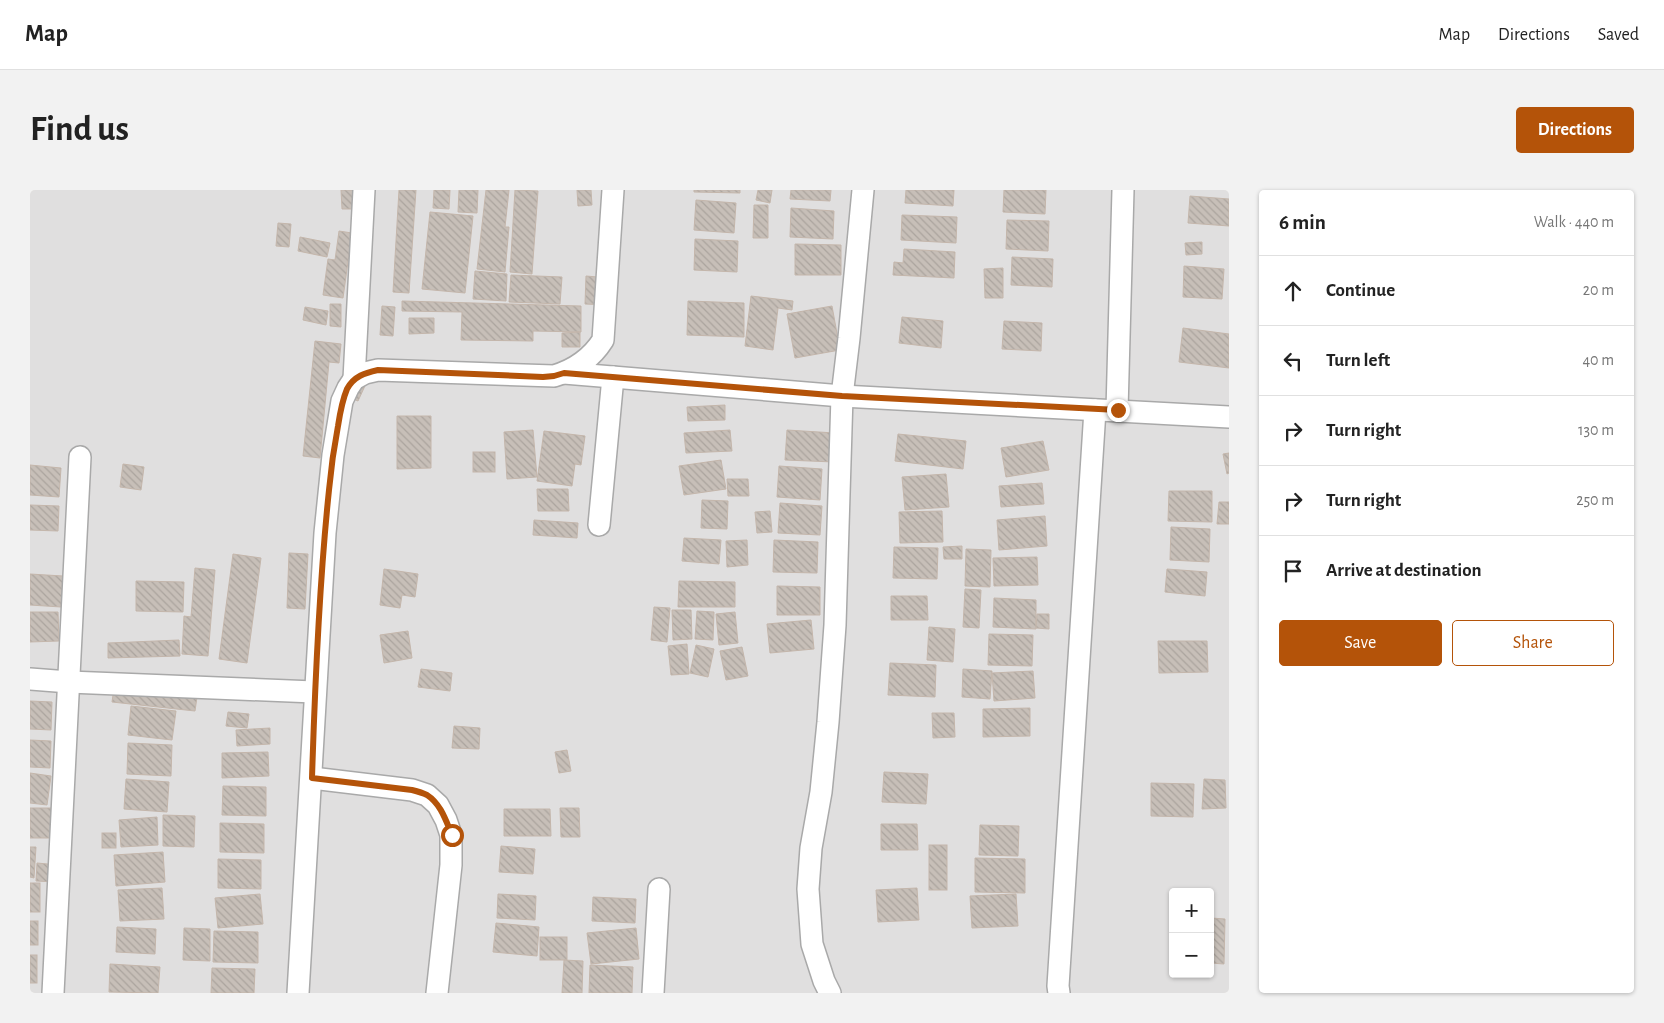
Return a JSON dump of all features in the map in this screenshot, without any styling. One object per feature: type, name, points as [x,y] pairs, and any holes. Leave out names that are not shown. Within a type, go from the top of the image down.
[{"type":"street","points":[[298,993],[312,778],[314,692],[325,533],[333,455],[342,401],[354,378],[364,190]]},
{"type":"street","points":[[354,378],[378,370],[543,377],[564,373],[576,367],[589,357],[603,340],[613,190]]},
{"type":"street","points":[[830,993],[812,944],[808,889],[810,848],[820,792],[827,731],[834,634],[842,396],[862,190]]},
{"type":"street","points":[[1118,410],[1123,190]]},
{"type":"street","points":[[564,373],[842,396],[1229,417]]},
{"type":"street","points":[[599,525],[613,377]]},
{"type":"street","points":[[1060,993],[1058,986],[1095,410]]},
{"type":"street","points":[[53,993],[80,457]]},
{"type":"street","points":[[30,679],[314,692]]},
{"type":"street","points":[[312,778],[412,790],[427,795],[438,805],[452,835],[451,865],[437,993]]},
{"type":"street","points":[[654,993],[659,889]]},
{"type":"shaded area","points":[[30,190],[1229,190],[1229,993],[30,993]]},
{"type":"building","points":[[341,190],[359,190],[360,209],[342,209]]},
{"type":"building","points":[[399,190],[416,190],[409,293],[393,292]]},
{"type":"building","points":[[434,190],[450,190],[449,209],[433,208]]},
{"type":"building","points":[[459,190],[478,190],[477,213],[458,212]]},
{"type":"building","points":[[486,190],[509,190],[505,227],[509,227],[505,272],[477,269]]},
{"type":"building","points":[[515,190],[538,191],[532,274],[510,272]]},
{"type":"building","points":[[577,190],[591,190],[592,205],[578,206]]},
{"type":"building","points":[[694,190],[740,190],[740,193],[694,192]]},
{"type":"building","points":[[758,190],[772,190],[770,203],[756,200]]},
{"type":"building","points":[[791,190],[831,190],[830,201],[790,199]]},
{"type":"building","points":[[906,190],[954,190],[953,206],[905,203]]},
{"type":"building","points":[[1004,190],[1046,190],[1045,214],[1003,212]]},
{"type":"building","points":[[1190,196],[1229,199],[1229,226],[1188,223]]},
{"type":"building","points":[[696,200],[736,203],[734,233],[694,230]]},
{"type":"building","points":[[754,205],[768,205],[768,238],[753,238]]},
{"type":"building","points":[[791,208],[834,211],[833,239],[790,237]]},
{"type":"building","points":[[430,212],[473,216],[465,293],[422,289]]},
{"type":"building","points":[[902,215],[957,217],[956,243],[901,240]]},
{"type":"building","points":[[1007,220],[1049,221],[1048,251],[1006,249]]},
{"type":"building","points":[[278,223],[291,224],[289,247],[276,246]]},
{"type":"building","points":[[339,231],[352,233],[343,298],[323,295],[328,259],[335,260]]},
{"type":"building","points":[[300,237],[330,243],[327,257],[298,251]]},
{"type":"building","points":[[695,239],[738,241],[737,272],[694,270]]},
{"type":"building","points":[[1202,242],[1202,254],[1186,255],[1185,243]]},
{"type":"building","points":[[795,244],[841,245],[841,275],[795,275]]},
{"type":"building","points":[[904,249],[955,252],[954,278],[893,275],[894,262],[903,263]]},
{"type":"building","points":[[1012,257],[1053,259],[1052,287],[1011,285]]},
{"type":"building","points":[[1184,266],[1224,269],[1222,299],[1183,297]]},
{"type":"building","points":[[1003,268],[1003,298],[985,298],[984,269]]},
{"type":"building","points":[[475,271],[507,274],[506,301],[473,299]]},
{"type":"building","points":[[511,275],[562,277],[560,304],[509,302]]},
{"type":"building","points":[[586,276],[609,278],[608,305],[585,304]]},
{"type":"building","points":[[751,296],[793,301],[792,310],[778,308],[773,350],[745,346]]},
{"type":"building","points":[[402,301],[581,306],[581,332],[533,331],[533,341],[461,340],[462,312],[402,311]]},
{"type":"building","points":[[688,301],[744,303],[744,337],[687,335]]},
{"type":"building","points":[[330,304],[341,304],[341,327],[330,326]]},
{"type":"building","points":[[382,306],[395,307],[393,336],[380,335]]},
{"type":"building","points":[[832,306],[840,350],[795,358],[787,314]]},
{"type":"building","points":[[305,307],[328,311],[326,325],[303,320]]},
{"type":"building","points":[[902,317],[943,321],[941,348],[899,343]]},
{"type":"building","points":[[409,318],[434,318],[434,333],[409,334]]},
{"type":"building","points":[[1004,321],[1042,323],[1041,351],[1002,349]]},
{"type":"building","points":[[1183,328],[1229,334],[1229,368],[1179,362]]},
{"type":"building","points":[[580,332],[580,347],[562,347],[562,333]]},
{"type":"building","points":[[315,341],[341,344],[339,363],[329,362],[320,458],[303,456]]},
{"type":"building","points":[[370,375],[358,401],[351,398]]},
{"type":"building","points":[[725,405],[725,420],[688,421],[687,407]]},
{"type":"building","points":[[397,416],[431,416],[431,468],[397,469]]},
{"type":"building","points":[[533,430],[537,477],[507,479],[504,432]]},
{"type":"building","points":[[730,430],[732,451],[686,453],[684,433]]},
{"type":"building","points":[[787,430],[835,433],[834,462],[785,460]]},
{"type":"building","points":[[544,431],[585,436],[581,465],[575,464],[572,486],[537,481]]},
{"type":"building","points":[[898,434],[966,441],[963,469],[895,461]]},
{"type":"building","points":[[1043,441],[1049,470],[1006,477],[1001,448]]},
{"type":"building","points":[[473,452],[495,452],[495,472],[473,472]]},
{"type":"building","points":[[1229,453],[1229,473],[1227,474],[1223,454]]},
{"type":"building","points":[[721,460],[726,489],[684,495],[679,466]]},
{"type":"building","points":[[123,464],[144,467],[141,490],[120,487]]},
{"type":"building","points":[[30,465],[61,468],[59,497],[30,495]]},
{"type":"building","points":[[779,466],[822,469],[820,500],[777,497]]},
{"type":"building","points":[[946,474],[949,507],[905,510],[902,477]]},
{"type":"building","points":[[727,479],[748,479],[749,496],[728,496]]},
{"type":"building","points":[[1042,483],[1044,504],[1001,507],[999,486]]},
{"type":"building","points":[[537,489],[568,489],[569,511],[538,511]]},
{"type":"building","points":[[1169,491],[1212,491],[1212,522],[1168,521]]},
{"type":"building","points":[[702,500],[728,501],[727,529],[701,528]]},
{"type":"building","points":[[1219,502],[1229,502],[1229,524],[1217,524]]},
{"type":"building","points":[[780,503],[822,506],[820,535],[778,533]]},
{"type":"building","points":[[30,505],[59,506],[58,531],[30,530]]},
{"type":"building","points":[[770,511],[772,532],[757,533],[755,512]]},
{"type":"building","points":[[942,511],[943,542],[900,543],[899,512]]},
{"type":"building","points":[[1045,516],[1047,546],[999,550],[997,520]]},
{"type":"building","points":[[534,520],[578,523],[577,538],[533,535]]},
{"type":"building","points":[[1171,527],[1210,529],[1209,562],[1170,560]]},
{"type":"building","points":[[684,538],[721,540],[719,564],[682,561]]},
{"type":"building","points":[[747,540],[748,565],[727,567],[726,541]]},
{"type":"building","points":[[774,540],[818,542],[817,573],[773,572]]},
{"type":"building","points":[[962,546],[962,559],[944,559],[943,547]]},
{"type":"building","points":[[894,547],[938,548],[937,579],[893,578]]},
{"type":"building","points":[[966,549],[991,550],[990,587],[965,586]]},
{"type":"building","points":[[289,553],[308,554],[305,609],[287,608]]},
{"type":"building","points":[[233,554],[261,558],[247,663],[219,659]]},
{"type":"building","points":[[1037,557],[1038,585],[994,586],[993,558]]},
{"type":"building","points":[[195,568],[215,570],[208,656],[182,654],[184,616],[191,617]]},
{"type":"building","points":[[384,569],[418,574],[415,597],[402,595],[400,608],[380,605]]},
{"type":"building","points":[[1167,569],[1207,572],[1205,596],[1165,592]]},
{"type":"building","points":[[30,574],[63,576],[61,607],[30,605]]},
{"type":"building","points":[[136,581],[184,582],[183,612],[136,611]]},
{"type":"building","points":[[679,581],[735,582],[735,607],[678,607]]},
{"type":"building","points":[[777,586],[820,587],[820,615],[777,615]]},
{"type":"building","points":[[965,589],[981,590],[979,628],[963,627]]},
{"type":"building","points":[[891,596],[927,596],[928,620],[891,620]]},
{"type":"building","points":[[994,598],[1036,600],[1036,629],[993,627]]},
{"type":"building","points":[[654,607],[670,608],[667,642],[651,640]]},
{"type":"building","points":[[672,610],[691,610],[692,639],[673,640]]},
{"type":"building","points":[[697,611],[714,612],[713,640],[695,639]]},
{"type":"building","points":[[30,612],[58,612],[59,641],[30,642]]},
{"type":"building","points":[[735,612],[738,643],[719,645],[716,614]]},
{"type":"building","points":[[1037,614],[1049,614],[1049,629],[1036,628]]},
{"type":"building","points":[[811,620],[814,649],[770,653],[767,624]]},
{"type":"building","points":[[929,627],[955,629],[953,662],[927,660]]},
{"type":"building","points":[[408,631],[412,658],[384,663],[380,635]]},
{"type":"building","points":[[989,634],[1033,635],[1032,666],[988,665]]},
{"type":"building","points":[[179,640],[180,656],[108,658],[108,643]]},
{"type":"building","points":[[1158,641],[1207,641],[1208,672],[1159,673]]},
{"type":"building","points":[[687,644],[689,674],[671,675],[668,646]]},
{"type":"building","points":[[696,645],[714,649],[708,677],[690,673]]},
{"type":"building","points":[[742,647],[748,676],[726,680],[720,651]]},
{"type":"building","points":[[890,663],[936,665],[935,697],[888,695]]},
{"type":"building","points":[[421,669],[452,673],[450,691],[418,687]]},
{"type":"building","points":[[963,669],[992,671],[990,699],[962,697]]},
{"type":"building","points":[[1033,671],[1035,698],[994,701],[992,673]]},
{"type":"building","points":[[114,688],[197,697],[195,711],[112,702]]},
{"type":"building","points":[[30,701],[52,702],[51,730],[30,729]]},
{"type":"building","points":[[131,706],[176,711],[172,740],[128,735]]},
{"type":"building","points":[[1030,708],[1030,736],[983,737],[983,709]]},
{"type":"building","points":[[228,712],[249,714],[247,728],[226,726]]},
{"type":"building","points":[[932,713],[954,713],[955,737],[933,738]]},
{"type":"building","points":[[454,726],[480,728],[479,749],[452,748]]},
{"type":"building","points":[[270,728],[270,744],[237,746],[236,730]]},
{"type":"building","points":[[30,740],[51,741],[50,768],[30,767]]},
{"type":"building","points":[[128,743],[172,745],[171,776],[127,774]]},
{"type":"building","points":[[567,750],[571,771],[559,773],[555,752]]},
{"type":"building","points":[[268,752],[269,776],[222,778],[222,753]]},
{"type":"building","points":[[884,772],[928,774],[926,804],[882,802]]},
{"type":"building","points":[[30,773],[51,776],[47,805],[30,803]]},
{"type":"building","points":[[126,779],[169,782],[167,812],[124,809]]},
{"type":"building","points":[[1204,779],[1225,780],[1226,808],[1202,809]]},
{"type":"building","points":[[1151,783],[1194,784],[1193,817],[1151,816]]},
{"type":"building","points":[[223,786],[266,787],[266,816],[222,815]]},
{"type":"building","points":[[30,808],[52,808],[52,838],[30,838]]},
{"type":"building","points":[[560,808],[579,808],[580,837],[561,837]]},
{"type":"building","points":[[504,809],[550,809],[551,836],[504,836]]},
{"type":"building","points":[[163,815],[195,816],[194,847],[163,846]]},
{"type":"building","points":[[157,817],[158,845],[121,847],[119,820]]},
{"type":"building","points":[[220,823],[264,824],[264,853],[220,852]]},
{"type":"building","points":[[881,824],[917,824],[918,850],[881,850]]},
{"type":"building","points":[[980,825],[1019,826],[1018,856],[979,855]]},
{"type":"building","points":[[102,833],[116,833],[116,848],[102,848]]},
{"type":"building","points":[[929,845],[947,845],[947,890],[929,890]]},
{"type":"building","points":[[501,846],[535,849],[533,874],[499,872]]},
{"type":"building","points":[[30,847],[36,847],[34,878],[30,877]]},
{"type":"building","points":[[163,852],[165,882],[116,886],[114,855]]},
{"type":"building","points":[[975,858],[1025,859],[1025,893],[975,892]]},
{"type":"building","points":[[218,859],[261,860],[261,889],[218,888]]},
{"type":"building","points":[[37,863],[58,865],[57,882],[36,881]]},
{"type":"building","points":[[30,883],[40,883],[40,912],[30,912]]},
{"type":"building","points":[[162,888],[164,919],[120,921],[118,890]]},
{"type":"building","points":[[917,888],[919,920],[878,922],[876,890]]},
{"type":"building","points":[[260,894],[263,924],[218,928],[215,898]]},
{"type":"building","points":[[498,894],[536,896],[535,920],[497,918]]},
{"type":"building","points":[[1016,894],[1018,926],[972,928],[970,896]]},
{"type":"building","points":[[593,897],[636,899],[635,923],[592,921]]},
{"type":"building","points":[[1214,918],[1225,919],[1224,964],[1214,963]]},
{"type":"building","points":[[30,921],[38,921],[38,945],[30,945]]},
{"type":"building","points":[[496,923],[539,927],[537,956],[493,952]]},
{"type":"building","points":[[117,927],[156,929],[155,954],[116,952]]},
{"type":"building","points":[[184,928],[210,929],[210,961],[183,960]]},
{"type":"building","points":[[636,928],[639,959],[591,964],[587,933]]},
{"type":"building","points":[[214,931],[258,932],[258,963],[213,962]]},
{"type":"building","points":[[540,937],[567,937],[567,960],[540,960]]},
{"type":"building","points":[[30,955],[37,955],[37,983],[30,983]]},
{"type":"building","points":[[564,960],[583,961],[582,993],[562,993]]},
{"type":"building","points":[[110,964],[160,967],[158,993],[109,992]]},
{"type":"building","points":[[590,965],[633,967],[632,993],[589,993]]},
{"type":"building","points":[[212,968],[255,969],[254,993],[211,993]]},
{"type":"route","points":[[452,835],[438,805],[427,795],[412,790],[312,778],[314,692],[325,533],[333,455],[342,401],[354,378],[378,370],[543,377],[564,373],[842,396],[1118,410]]}]
